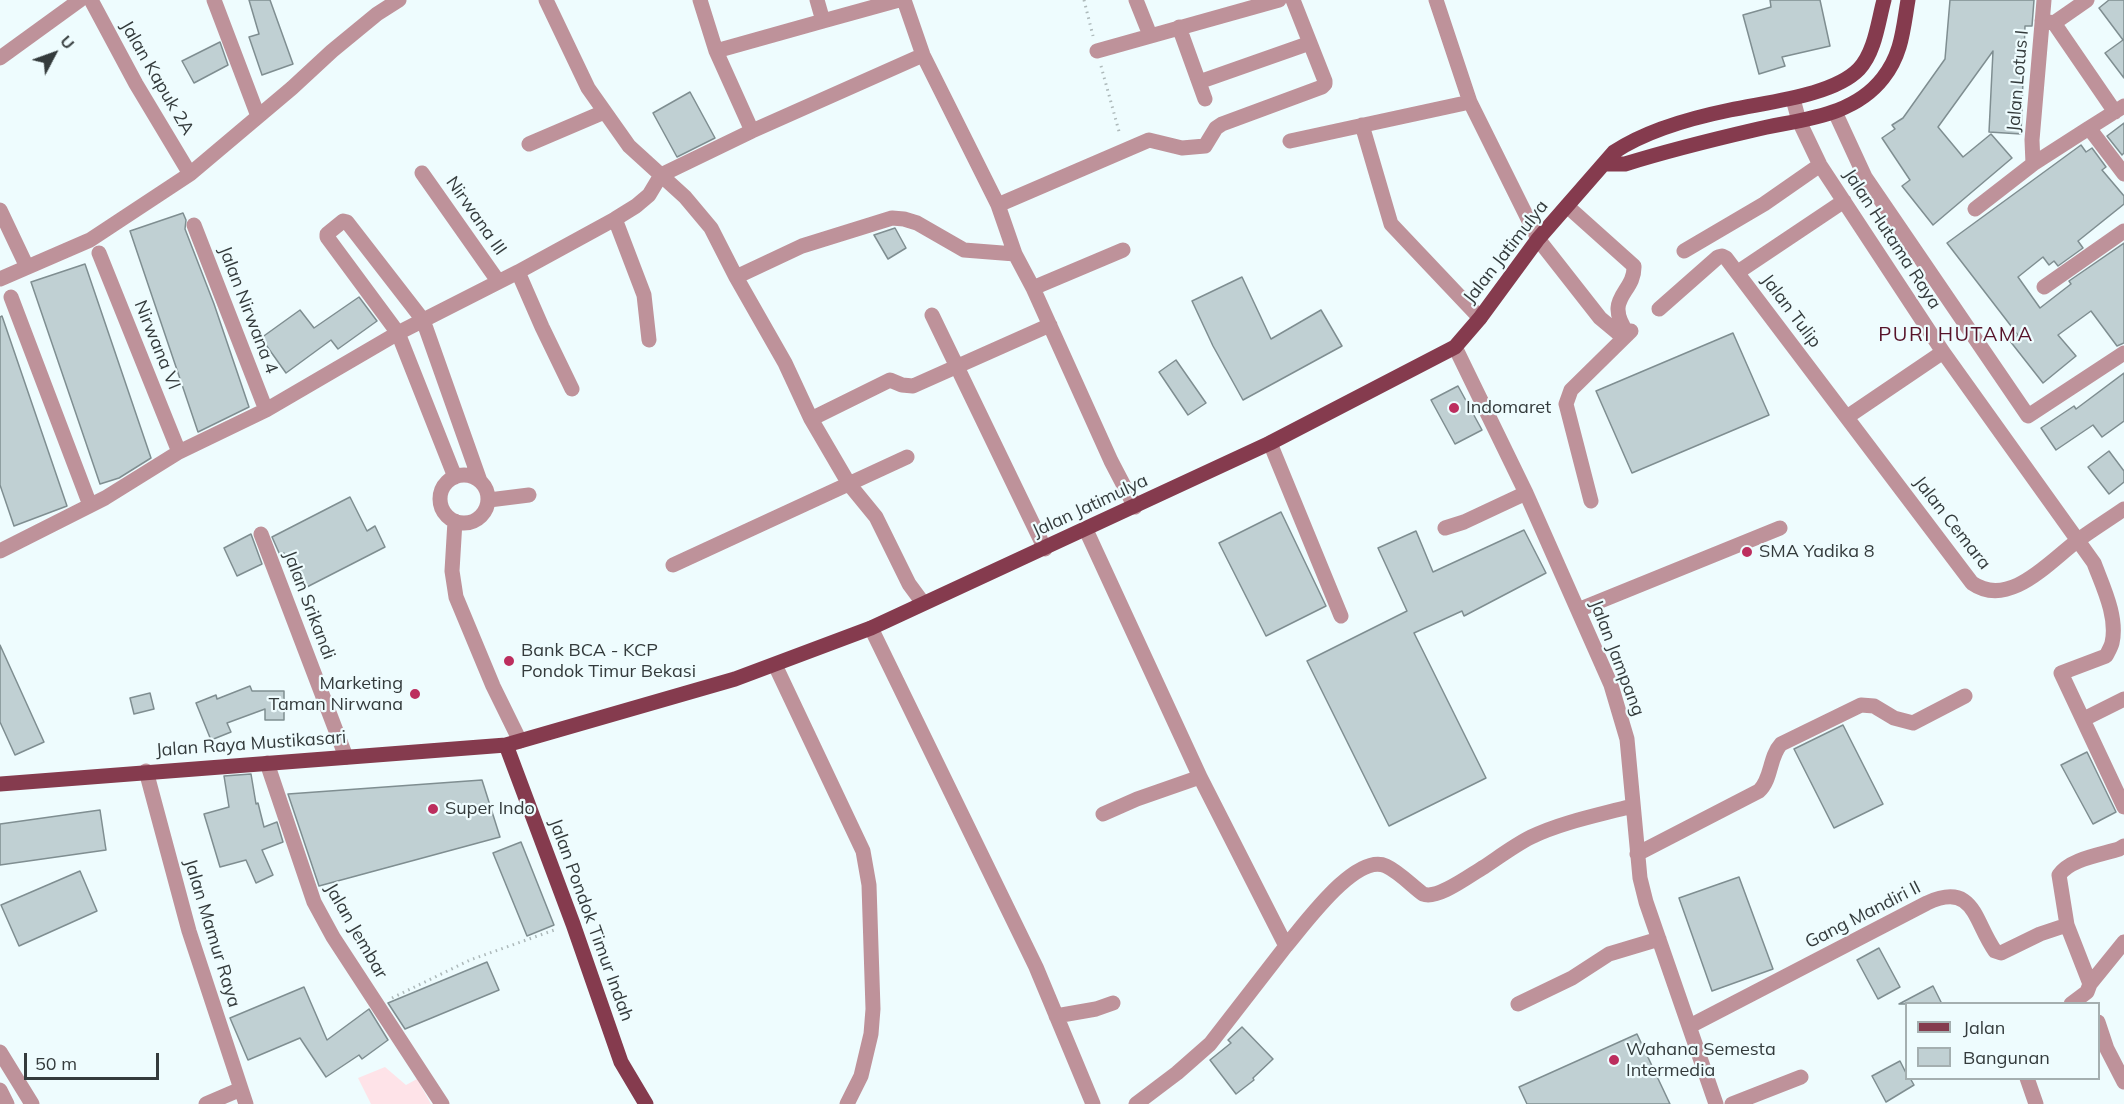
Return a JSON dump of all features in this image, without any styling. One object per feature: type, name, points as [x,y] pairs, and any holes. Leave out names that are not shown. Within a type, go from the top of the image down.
[{"type":"main road","name":"Jalan Jatimulya","points":[[513,743],[735,679],[871,628],[1270,443],[1455,347],[1480,318],[1538,239],[1614,153],[1629,142],[1672,126],[1729,110],[1793,99],[1844,81],[1859,69],[1869,56],[1884,0]]},
{"type":"main road","points":[[1604,164],[1625,165],[1755,129],[1799,122],[1835,112],[1862,98],[1882,79],[1898,55],[1908,0]]},
{"type":"main road","name":"Jalan Raya Mustikasari","points":[[0,784],[513,743]]},
{"type":"main road","name":"Jalan Pondok Timur Indah","points":[[513,743],[621,1062],[646,1104]]},
{"type":"street","points":[[0,58],[80,0]]},
{"type":"street","name":"Jalan Kapuk 2A","points":[[91,0],[136,84],[190,174]]},
{"type":"street","points":[[214,0],[258,116]]},
{"type":"street","points":[[0,279],[90,240],[190,174],[258,116],[375,7],[399,0]]},
{"type":"street","points":[[546,0],[588,88],[604,112],[629,146],[685,197],[711,228],[735,277],[785,363],[811,419],[849,484],[876,517],[909,584],[923,603]]},
{"type":"street","points":[[700,0],[716,51],[753,131]]},
{"type":"street","points":[[817,0],[823,21]]},
{"type":"street","points":[[716,51],[901,0],[923,55],[998,205],[1015,254],[1033,288],[1111,461],[1135,507]]},
{"type":"street","points":[[1136,0],[1150,35]]},
{"type":"street","points":[[1097,51],[1279,0]]},
{"type":"street","points":[[998,205],[1149,140],[1182,148],[1205,146],[1216,128],[1222,124],[1322,87],[1326,81],[1293,0]]},
{"type":"street","points":[[1436,0],[1470,102],[1538,239],[1600,318],[1628,334]]},
{"type":"street","name":"Jalan Lotus I","points":[[2033,164],[2032,140],[2048,22],[2044,0]]},
{"type":"street","points":[[1975,209],[2033,164],[2120,109],[2048,22],[2087,0]]},
{"type":"street","points":[[1179,27],[1205,99]]},
{"type":"street","points":[[1199,82],[1310,44]]},
{"type":"street","points":[[0,551],[90,505],[179,453],[266,410],[398,333],[518,272],[615,219],[649,195],[661,175],[923,55]]},
{"type":"street","name":"Jalan Hutama Raya","points":[[1793,99],[1799,122],[1820,165],[1943,352],[2094,563],[2106,593],[2112,623],[2112,643],[2106,656],[2061,673],[2084,719]]},
{"type":"street","points":[[1290,141],[1470,102]]},
{"type":"street","points":[[529,144],[604,112]]},
{"type":"street","points":[[1835,112],[1865,177],[2028,416],[2124,353]]},
{"type":"street","points":[[1362,125],[1391,224],[1480,318]]},
{"type":"street","points":[[2089,128],[2124,174]]},
{"type":"street","points":[[1684,251],[1764,204],[1820,165]]},
{"type":"street","name":"Nirwana III","points":[[422,173],[498,281]]},
{"type":"street","name":"Jalan Tulip","points":[[1844,201],[1738,272],[1847,417]]},
{"type":"street","points":[[1567,206],[1634,266],[1634,273],[1618,302],[1618,313],[1622,326],[1628,334]]},
{"type":"street","points":[[0,210],[27,267]]},
{"type":"street","points":[[735,277],[802,246],[892,218],[917,223],[964,250],[1015,254]]},
{"type":"street","points":[[615,219],[645,295],[649,340]]},
{"type":"street","points":[[455,477],[398,333],[327,237],[327,234],[343,221],[347,222],[423,320],[480,481],[485,487],[489,500],[486,511],[478,520],[467,523],[455,522],[445,514],[440,502],[445,485],[455,477],[468,476],[480,481]]},
{"type":"street","name":"Jalan Nirwana 4","points":[[194,225],[266,410]]},
{"type":"street","points":[[2044,287],[2124,231]]},
{"type":"street","points":[[1033,288],[1123,250]]},
{"type":"street","name":"Nirwana VI","points":[[99,253],[179,453]]},
{"type":"street","points":[[1659,309],[1720,256],[1726,258],[1738,272]]},
{"type":"street","points":[[518,272],[572,389]]},
{"type":"street","points":[[11,297],[90,505]]},
{"type":"street","points":[[932,315],[1045,549]]},
{"type":"street","points":[[811,419],[890,380],[902,385],[913,386],[1050,325]]},
{"type":"street","points":[[1591,501],[1566,404],[1567,398],[1571,390],[1628,334]]},
{"type":"street","name":"Jalan Jampang","points":[[1455,347],[1526,493],[1620,710],[1627,739],[1640,878],[1716,1104]]},
{"type":"street","points":[[1847,417],[1943,352]]},
{"type":"street","name":"Jalan Cemara","points":[[1847,417],[1972,582],[1981,589],[2001,591],[2021,584],[2032,578],[2078,540]]},
{"type":"street","points":[[1270,443],[1341,616]]},
{"type":"street","points":[[673,565],[907,458]]},
{"type":"street","points":[[1445,528],[1464,522],[1526,493]]},
{"type":"street","points":[[489,500],[529,495]]},
{"type":"street","points":[[2078,540],[2124,509]]},
{"type":"street","points":[[455,522],[452,571],[456,597],[493,686],[513,743]]},
{"type":"street","points":[[1578,609],[1780,528]]},
{"type":"street","points":[[1086,530],[1200,777],[1286,946]]},
{"type":"street","name":"Jalan Srikandi","points":[[261,534],[346,757]]},
{"type":"street","points":[[871,628],[1036,967],[1093,1104]]},
{"type":"street","points":[[775,665],[863,851],[870,885],[873,1009],[871,1034],[861,1076],[847,1104]]},
{"type":"street","points":[[1637,854],[1759,791],[1766,783],[1776,749],[1780,744],[1847,710],[1858,705],[1874,706],[1894,718],[1913,723],[1965,696]]},
{"type":"street","points":[[2124,699],[2084,719],[2124,807]]},
{"type":"street","name":"Jalan Jembar","points":[[267,763],[314,902],[333,937],[442,1104]]},
{"type":"street","name":"Jalan Mamur Raya","points":[[146,771],[189,931],[246,1104]]},
{"type":"street","points":[[1102,814],[1200,777]]},
{"type":"street","points":[[1136,1104],[1210,1044],[1286,946],[1334,890],[1350,875],[1369,864],[1386,866],[1423,894],[1431,896],[1458,883],[1536,835],[1632,806]]},
{"type":"street","points":[[2090,993],[2067,925],[2059,875],[2063,868],[2124,846]]},
{"type":"street","name":"Gang Mandiri II","points":[[1690,1026],[1927,903],[1944,897],[1960,898],[1969,905],[1977,914],[1988,941],[1995,951],[2001,953],[2040,934],[2067,925]]},
{"type":"street","points":[[1518,1004],[1572,978],[1609,954],[1659,939]]},
{"type":"street","points":[[2074,1002],[2090,993],[2124,942]]},
{"type":"street","points":[[1056,1016],[1096,1009],[1113,1003]]},
{"type":"street","points":[[2100,1028],[2107,1049],[2123,1078]]},
{"type":"street","points":[[0,1052],[32,1104]]},
{"type":"street","points":[[1732,1104],[1801,1077]]},
{"type":"street","points":[[2028,1080],[2036,1104]]},
{"type":"street","points":[[206,1104],[241,1089]]},
{"type":"street","points":[[0,1090],[7,1104]]},
{"type":"path","points":[[1084,0],[1124,150]]},
{"type":"path","points":[[377,1005],[470,960],[573,924]]},
{"type":"shaded area","points":[[385,1067],[406,1085],[417,1079],[431,1104],[371,1104],[358,1078]]},
{"type":"building","points":[[249,0],[270,0],[293,64],[262,75],[249,37],[259,34]]},
{"type":"building","points":[[1770,0],[1820,0],[1830,46],[1782,57],[1785,66],[1759,74],[1743,15],[1771,7]]},
{"type":"building","points":[[1950,0],[2034,0],[2032,26],[2025,26],[2021,134],[1989,132],[1993,51],[1938,127],[1963,157],[1991,134],[2012,158],[1933,225],[1902,186],[1910,180],[1882,138],[1895,129],[1892,125],[1903,118],[1945,59]]},
{"type":"building","points":[[2109,0],[2124,0],[2124,78],[2105,53],[2123,40],[2099,8]]},
{"type":"building","points":[[220,42],[228,65],[194,83],[182,61]]},
{"type":"building","points":[[690,92],[715,138],[677,157],[653,113]]},
{"type":"building","points":[[2124,123],[2124,153],[2122,155],[2107,136]]},
{"type":"building","points":[[2081,145],[2086,152],[2092,148],[2106,167],[2102,170],[2124,196],[2124,204],[2078,241],[2083,248],[2058,266],[2054,261],[2049,265],[2043,257],[2018,277],[2040,308],[2071,284],[2069,281],[2124,243],[2124,343],[2117,346],[2091,311],[2058,335],[2076,356],[2043,383],[2010,341],[2018,335],[1947,243]]},
{"type":"building","points":[[183,213],[186,220],[185,229],[214,304],[249,407],[198,432],[130,231]]},
{"type":"building","points":[[895,228],[906,248],[888,259],[874,235]]},
{"type":"building","points":[[85,264],[151,458],[119,478],[100,484],[31,282]]},
{"type":"building","points":[[1242,277],[1271,339],[1321,310],[1342,346],[1243,400],[1213,346],[1192,301]]},
{"type":"building","points":[[359,297],[377,321],[338,349],[331,340],[286,373],[261,338],[300,310],[314,328]]},
{"type":"building","points":[[2,316],[67,506],[14,526],[0,485],[0,317]]},
{"type":"building","points":[[1733,333],[1769,415],[1632,473],[1596,391]]},
{"type":"building","points":[[1176,360],[1206,403],[1188,415],[1159,372]]},
{"type":"building","points":[[2124,373],[2124,421],[2102,437],[2093,425],[2056,450],[2041,428],[2074,406],[2076,409]]},
{"type":"building","points":[[1458,386],[1482,430],[1455,444],[1431,400]]},
{"type":"building","points":[[2109,451],[2124,471],[2124,482],[2109,494],[2088,467]]},
{"type":"building","points":[[350,497],[367,531],[375,526],[385,547],[303,589],[284,553],[280,555],[272,537]]},
{"type":"building","points":[[1281,512],[1326,606],[1266,636],[1219,543]]},
{"type":"building","points":[[1524,530],[1546,573],[1464,616],[1462,611],[1414,633],[1486,778],[1389,826],[1307,661],[1407,611],[1378,548],[1416,531],[1433,572]]},
{"type":"building","points":[[251,534],[262,564],[237,576],[224,548]]},
{"type":"building","points":[[0,645],[44,742],[15,755],[0,722]]},
{"type":"building","points":[[250,686],[252,691],[284,691],[284,720],[265,720],[265,709],[227,723],[231,732],[211,740],[196,703],[216,695],[217,699]]},
{"type":"building","points":[[150,693],[154,709],[134,714],[130,698]]},
{"type":"building","points":[[1843,725],[1883,804],[1834,828],[1794,749]]},
{"type":"building","points":[[2087,752],[2116,812],[2093,824],[2061,765]]},
{"type":"building","points":[[251,774],[256,804],[258,803],[264,827],[277,822],[283,842],[262,850],[273,875],[256,883],[246,860],[220,867],[204,814],[229,807],[224,776]]},
{"type":"building","points":[[482,780],[500,837],[319,886],[288,794]]},
{"type":"building","points":[[100,810],[106,850],[0,865],[0,824]]},
{"type":"building","points":[[521,842],[554,925],[527,936],[493,853]]},
{"type":"building","points":[[80,871],[97,911],[19,946],[1,905]]},
{"type":"building","points":[[1739,877],[1773,969],[1712,991],[1679,898]]},
{"type":"building","points":[[1879,948],[1900,987],[1878,999],[1857,960]]},
{"type":"building","points":[[487,962],[499,990],[405,1029],[388,1003]]},
{"type":"building","points":[[1933,986],[1941,1002],[1905,1002],[1905,1004],[1899,1004]]},
{"type":"building","points":[[304,987],[327,1040],[369,1009],[388,1040],[362,1059],[359,1055],[326,1077],[300,1038],[248,1060],[230,1018]]},
{"type":"building","points":[[1242,1027],[1273,1059],[1253,1078],[1254,1080],[1236,1094],[1210,1060],[1231,1043],[1228,1040]]},
{"type":"building","name":"Wahana Semesta Intermedia","points":[[1637,1034],[1670,1104],[1527,1104],[1519,1087]]},
{"type":"building","points":[[1900,1061],[1905,1071],[1905,1080],[1911,1080],[1914,1085],[1886,1102],[1872,1076]]},
{"type":"place","name":"Indomaret","points":[[1454,408]]},
{"type":"place","name":"SMA Yadika 8","points":[[1747,552]]},
{"type":"place","name":"Bank BCA - KCP Pondok Timur Bekasi","points":[[509,661]]},
{"type":"place","name":"Marketing Taman Nirwana","points":[[415,694]]},
{"type":"place","name":"Super Indo","points":[[433,809]]},
{"type":"place","name":"Wahana Semesta Intermedia","points":[[1614,1060]]},
{"type":"district","name":"PURI HUTAMA","points":[[1956,335]]}]
